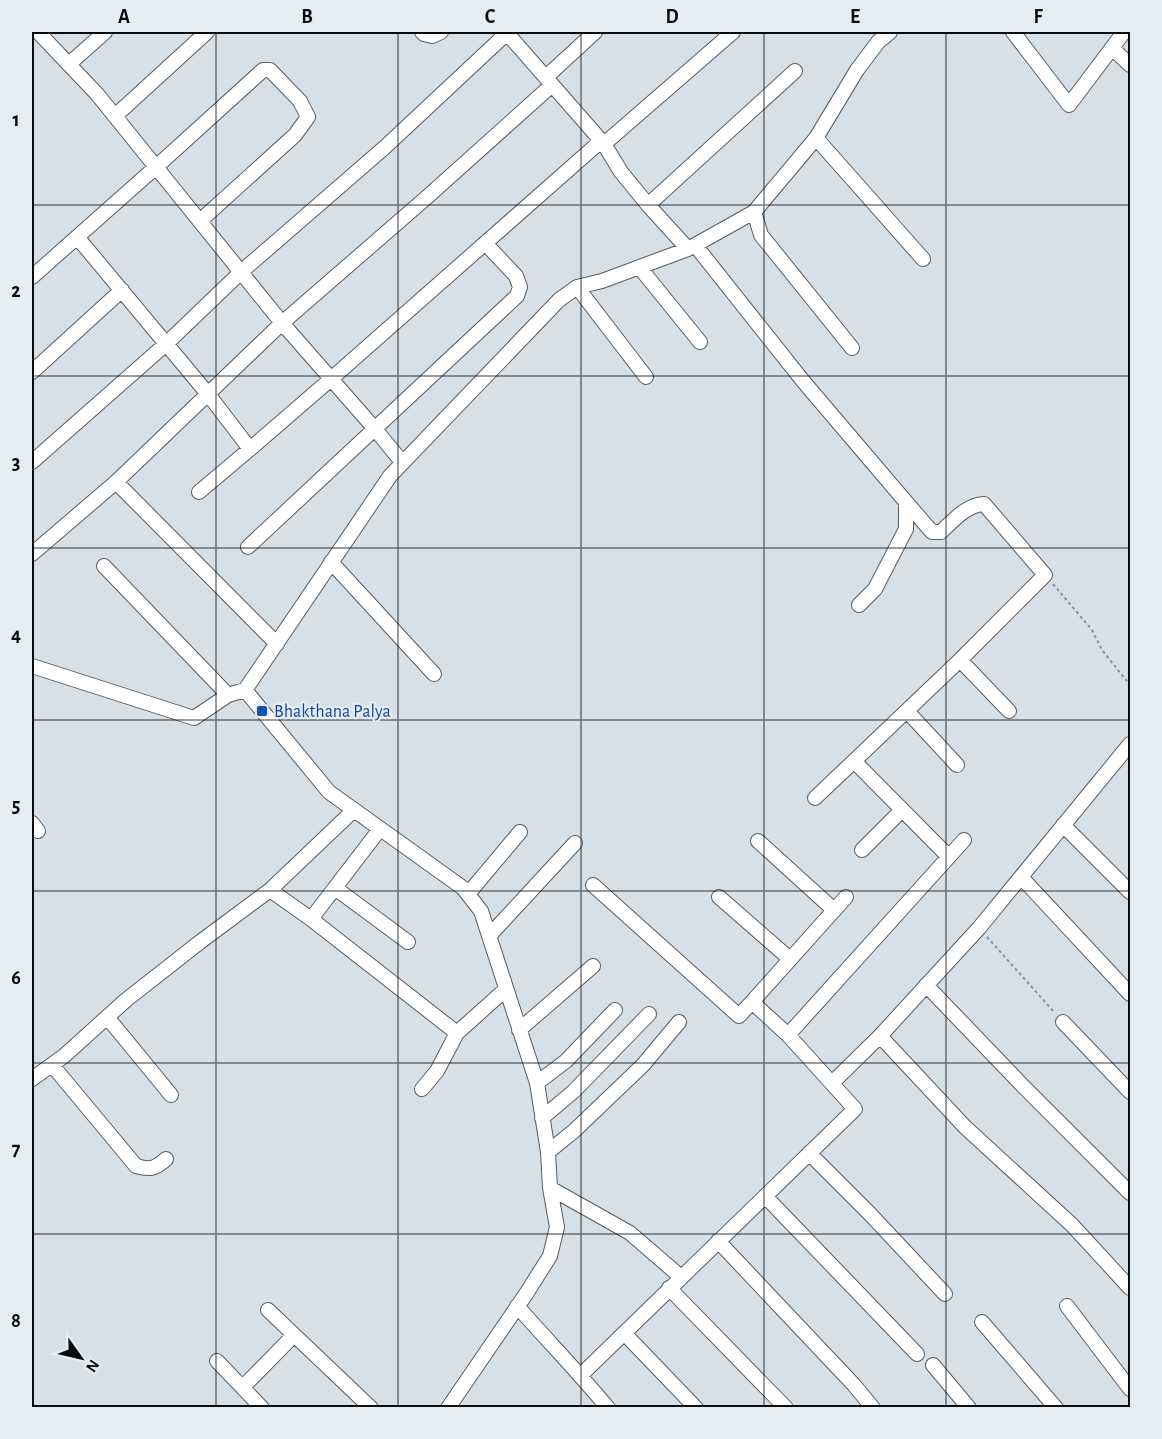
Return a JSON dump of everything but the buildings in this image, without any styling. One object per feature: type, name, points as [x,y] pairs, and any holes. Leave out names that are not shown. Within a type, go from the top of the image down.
[{"type":"street","points":[[38,32],[97,94],[282,323],[402,462]]},
{"type":"street","points":[[69,64],[105,32]]},
{"type":"street","points":[[115,116],[207,32]]},
{"type":"street","points":[[422,32],[432,36],[441,32]]},
{"type":"street","points":[[32,462],[166,344],[241,272],[384,148],[506,32],[602,143],[621,172],[648,205],[692,247],[932,532],[940,532],[975,504],[984,504],[1045,575],[960,660],[815,798]]},
{"type":"street","points":[[32,554],[116,482],[282,323],[417,206],[549,81],[595,32]]},
{"type":"street","points":[[199,492],[332,379],[485,243],[733,32]]},
{"type":"street","points":[[32,666],[194,718],[228,695],[245,690],[390,476],[559,300],[577,287],[640,268],[692,247],[754,212],[816,138],[874,37],[890,32]]},
{"type":"street","points":[[1013,32],[1069,105],[1124,32]]},
{"type":"street","points":[[1112,48],[1131,65]]},
{"type":"street","points":[[32,277],[263,70],[270,70],[300,101],[308,117],[295,135],[200,221]]},
{"type":"street","points":[[648,205],[795,71]]},
{"type":"street","points":[[816,138],[923,259]]},
{"type":"street","points":[[754,212],[761,235],[852,348]]},
{"type":"street","points":[[77,237],[208,394],[249,449]]},
{"type":"street","points":[[248,547],[517,296],[520,287],[516,276],[485,243]]},
{"type":"street","points":[[640,268],[700,342]]},
{"type":"street","points":[[577,287],[646,377]]},
{"type":"street","points":[[32,372],[122,290]]},
{"type":"street","points":[[116,482],[277,644]]},
{"type":"street","points":[[859,605],[875,589],[906,529],[906,502]]},
{"type":"street","points":[[331,562],[434,674]]},
{"type":"street","points":[[104,566],[228,695]]},
{"type":"street","points":[[960,660],[1009,711]]},
{"type":"street","points":[[245,690],[329,792],[463,888],[481,911],[537,1083],[557,1227],[550,1256],[448,1407]]},
{"type":"street","points":[[907,711],[957,765]]},
{"type":"street","points":[[832,1083],[880,1036],[979,928],[1131,744]]},
{"type":"street","points":[[854,761],[949,857]]},
{"type":"street","points":[[32,1079],[64,1056],[126,1000],[270,890],[354,810]]},
{"type":"street","points":[[862,850],[902,810]]},
{"type":"street","points":[[1063,825],[1131,892]]},
{"type":"street","points":[[311,919],[380,829]]},
{"type":"street","points":[[468,894],[520,832]]},
{"type":"street","points":[[788,1035],[964,840]]},
{"type":"street","points":[[758,841],[834,910]]},
{"type":"street","points":[[489,936],[575,843]]},
{"type":"street","points":[[1021,877],[1131,994]]},
{"type":"street","points":[[593,885],[739,1016],[846,897]]},
{"type":"street","points":[[335,888],[408,942]]},
{"type":"street","points":[[270,890],[311,919],[457,1033]]},
{"type":"street","points":[[718,897],[790,959]]},
{"type":"street","points":[[519,1030],[593,966]]},
{"type":"street","points":[[926,986],[1131,1193]]},
{"type":"street","points":[[422,1089],[437,1071],[457,1033],[506,989]]},
{"type":"street","points":[[580,1375],[855,1109],[788,1035],[752,1002]]},
{"type":"street","points":[[537,1083],[566,1061],[615,1010]]},
{"type":"street","points":[[542,1118],[574,1091],[649,1014]]},
{"type":"street","points":[[107,1017],[171,1095]]},
{"type":"street","points":[[548,1152],[574,1131],[643,1065],[679,1022]]},
{"type":"street","points":[[1064,1022],[1131,1092]]},
{"type":"street","points":[[880,1036],[965,1127],[1072,1226],[1131,1288]]},
{"type":"street","points":[[52,1065],[136,1166],[146,1169],[158,1167],[166,1159]]},
{"type":"street","points":[[809,1153],[945,1294]]},
{"type":"street","points":[[550,1188],[630,1233],[681,1276]]},
{"type":"street","points":[[765,1196],[917,1354]]},
{"type":"street","points":[[718,1241],[873,1407]]},
{"type":"street","points":[[669,1288],[786,1407]]},
{"type":"street","points":[[517,1306],[608,1407]]},
{"type":"street","points":[[1067,1306],[1131,1389]]},
{"type":"street","points":[[268,1310],[371,1407]]},
{"type":"street","points":[[982,1322],[1056,1407]]},
{"type":"street","points":[[624,1333],[696,1407]]},
{"type":"street","points":[[243,1387],[294,1335]]},
{"type":"street","points":[[217,1361],[262,1407]]},
{"type":"street","points":[[933,1365],[969,1407]]},
{"type":"path","points":[[1045,575],[1092,630],[1102,650],[1131,685]]},
{"type":"path","points":[[979,928],[1064,1022]]},
{"type":"place","name":"Bhakthana Palya","points":[[262,711]]}]
